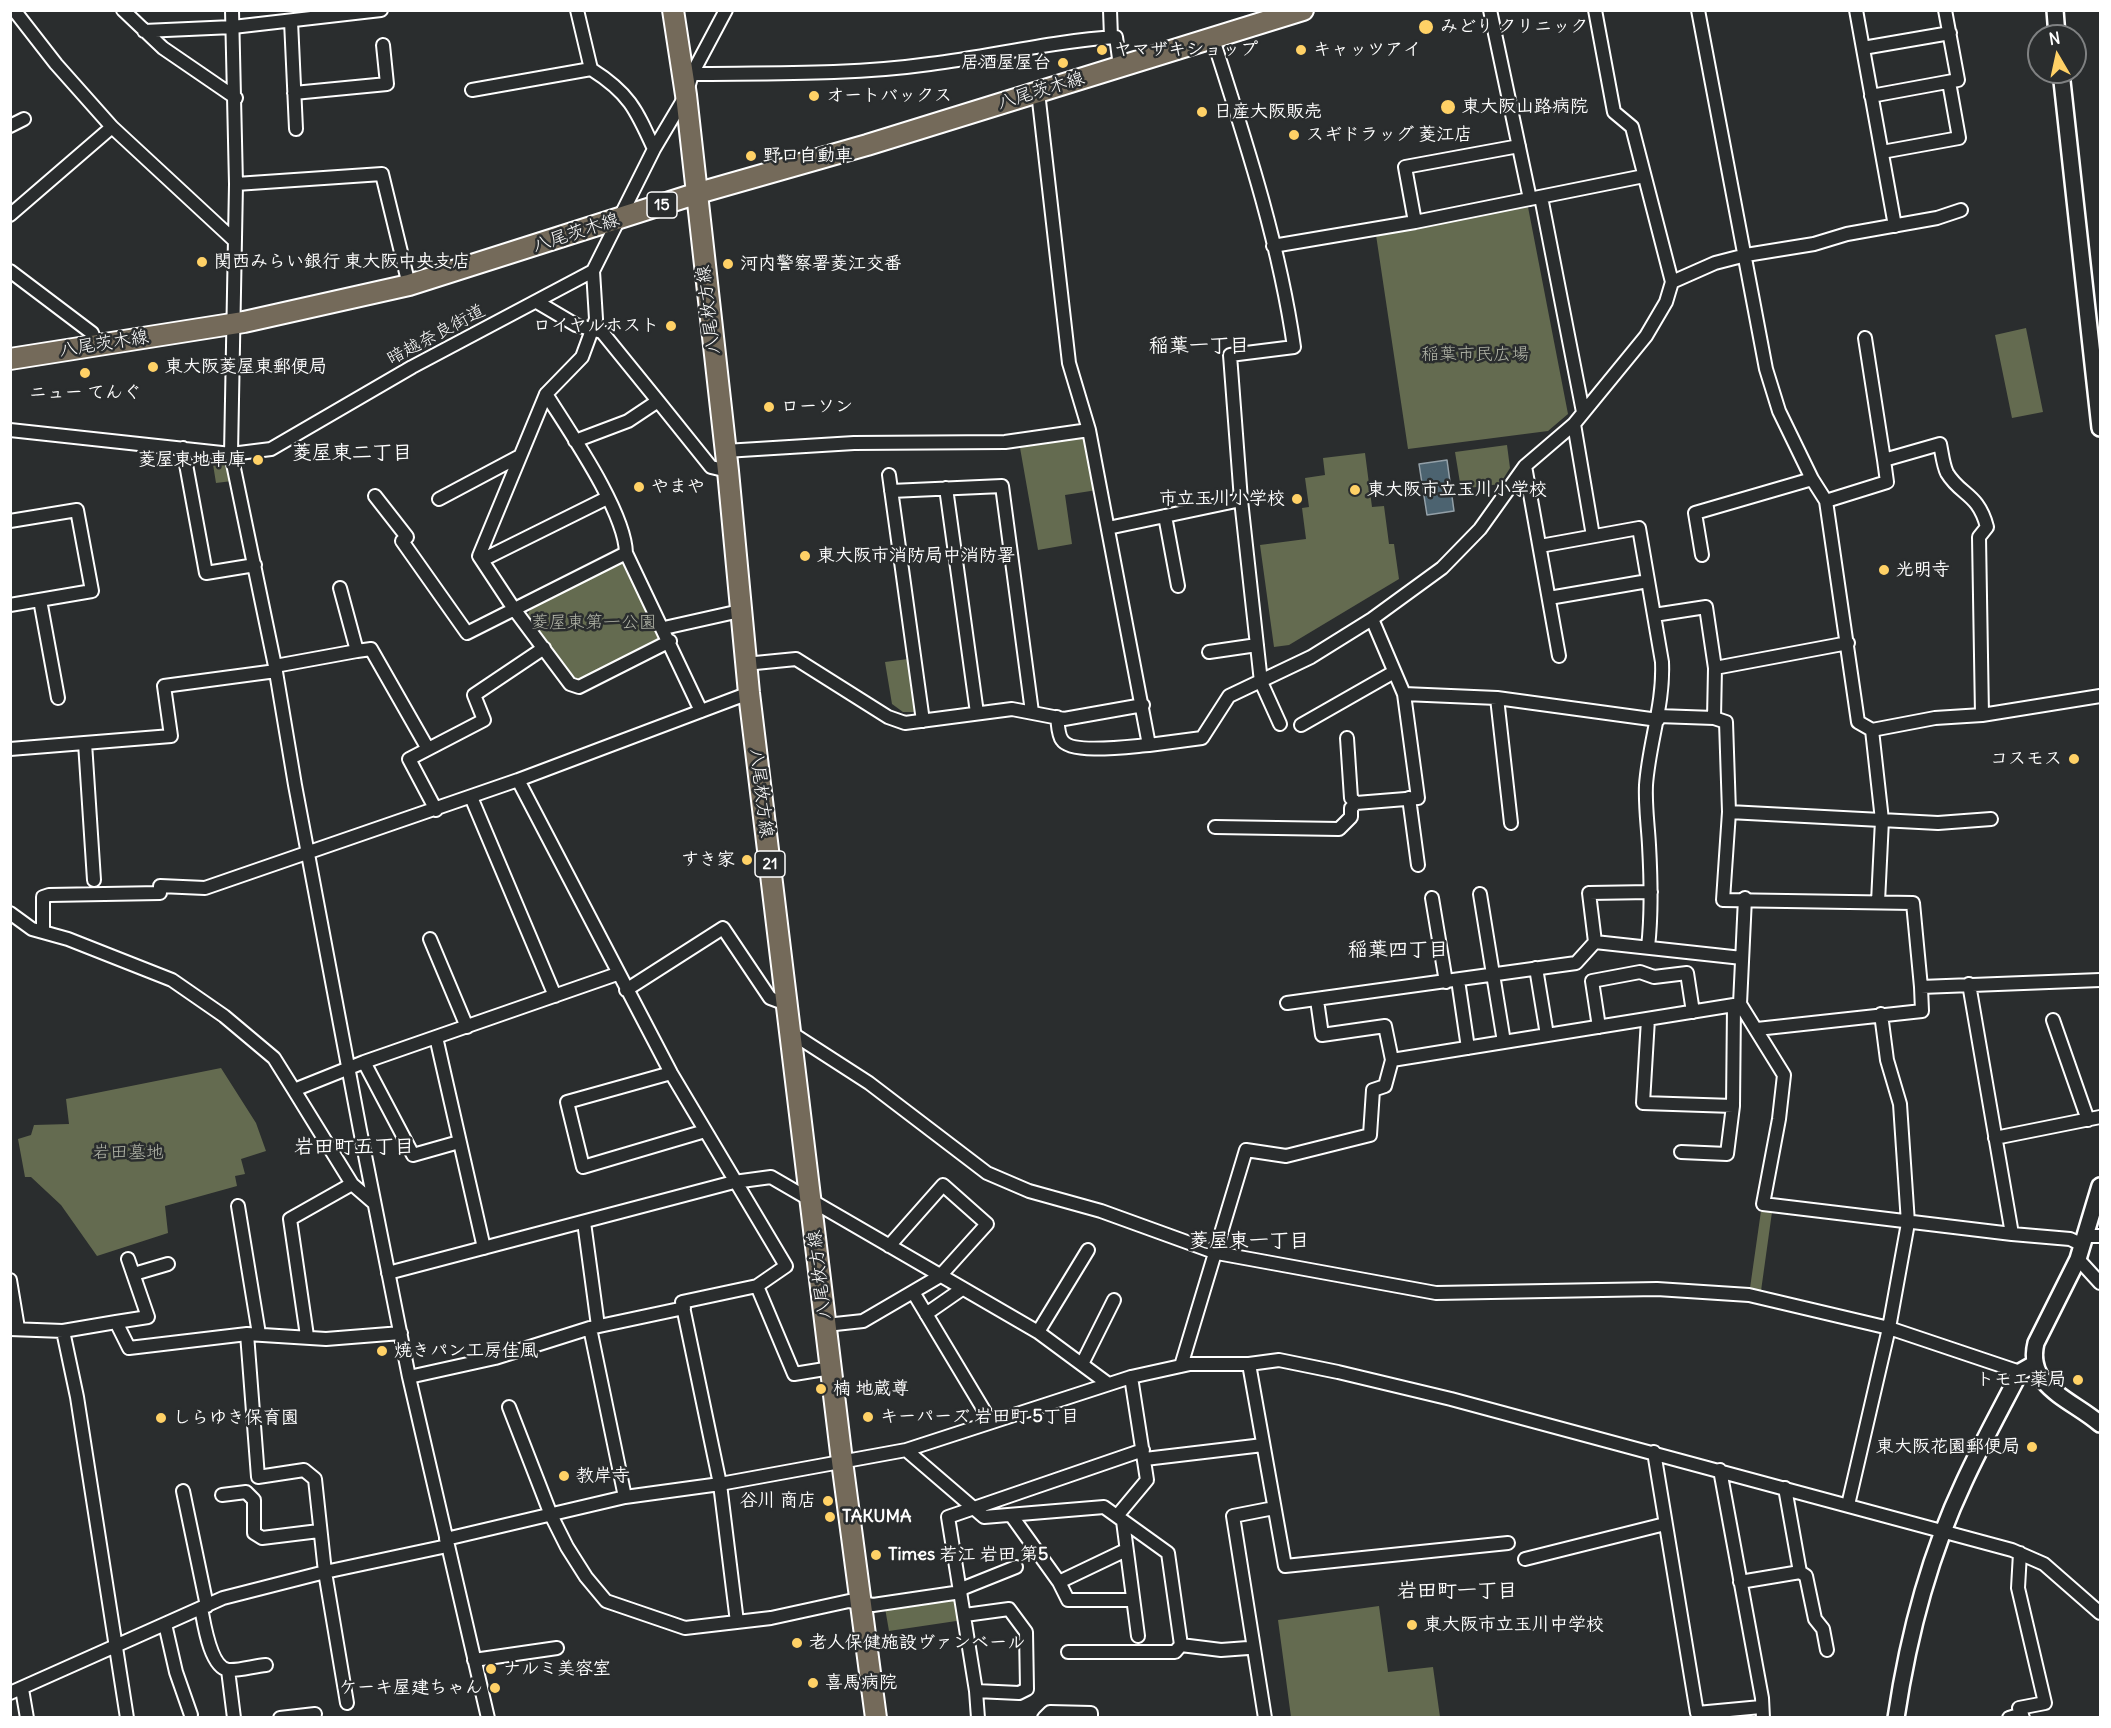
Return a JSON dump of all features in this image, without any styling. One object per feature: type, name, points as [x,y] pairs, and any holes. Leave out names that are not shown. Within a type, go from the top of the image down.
[{"type":"main road","name":"八尾枚方線","points":[[673,10],[686,95],[695,194],[728,471],[745,664],[842,1461],[876,1718]]},
{"type":"main road","name":"八尾茨木線","points":[[10,359],[233,324],[410,285],[695,194],[867,145],[1303,10]]},
{"type":"street","points":[[14,10],[56,64],[112,127],[235,242]]},
{"type":"street","points":[[123,10],[163,48],[236,98]]},
{"type":"street","points":[[232,10],[236,98],[236,184],[231,454],[276,668],[309,855],[400,1333],[446,1543],[488,1718]]},
{"type":"street","points":[[144,31],[233,27],[381,10]]},
{"type":"street","points":[[577,10],[591,69]]},
{"type":"street","points":[[670,641],[579,687],[570,684],[514,609],[479,556],[546,394],[582,357],[597,319],[593,271],[654,149],[686,95],[692,74],[726,10]]},
{"type":"street","points":[[1110,10],[1111,38]]},
{"type":"street","points":[[1490,10],[1519,146],[1536,198],[1583,412]]},
{"type":"street","points":[[1058,717],[1060,739],[1067,745],[1101,749],[1202,738],[1229,696],[1311,657],[1372,619],[1442,568],[1480,529],[1525,466],[1574,424],[1646,336],[1666,302],[1672,282],[1632,127],[1614,112],[1595,10]]},
{"type":"street","points":[[1698,10],[1766,369],[1779,411],[1812,479],[1826,501],[1858,722],[1872,730],[1935,718],[1982,715],[2100,696]]},
{"type":"street","points":[[1856,10],[1895,226]]},
{"type":"street","points":[[1871,96],[1959,80],[1945,10]]},
{"type":"street","points":[[291,21],[296,129]]},
{"type":"street","points":[[1863,48],[1950,33]]},
{"type":"street","points":[[692,74],[785,73],[930,64],[1042,45],[1116,37],[1120,66]]},
{"type":"street","points":[[1213,39],[1252,168],[1287,299],[1294,347],[1230,355],[1241,500],[1261,682],[1280,724]]},
{"type":"street","points":[[294,93],[387,84],[383,45]]},
{"type":"street","points":[[472,90],[591,69],[614,84],[634,106],[654,149]]},
{"type":"street","points":[[1882,152],[1959,138],[1949,82]]},
{"type":"street","points":[[2062,84],[2099,396],[2100,429]]},
{"type":"street","points":[[1038,92],[1048,157],[1069,363],[1089,430],[1149,745]]},
{"type":"street","points":[[10,126],[24,119]]},
{"type":"street","points":[[10,215],[112,127]]},
{"type":"street","points":[[1415,222],[1405,168],[1519,146]]},
{"type":"street","points":[[236,184],[382,174],[410,285]]},
{"type":"street","points":[[1273,246],[1415,222],[1644,176]]},
{"type":"street","points":[[1672,282],[1715,263],[1746,255],[1937,218],[1961,210]]},
{"type":"street","points":[[10,271],[92,333],[97,346]]},
{"type":"street","name":"暗越奈良街道","points":[[10,430],[231,454],[271,449],[412,367],[593,271]]},
{"type":"street","points":[[537,302],[576,325],[602,332],[711,467],[728,471]]},
{"type":"street","points":[[1826,501],[1887,482],[1864,338]]},
{"type":"street","points":[[546,394],[607,498],[626,539],[626,553],[670,641],[701,711]]},
{"type":"street","points":[[575,441],[628,421],[658,401]]},
{"type":"street","points":[[1574,424],[1593,536]]},
{"type":"street","points":[[725,451],[854,443],[1005,442],[1089,430]]},
{"type":"street","points":[[1884,460],[1940,444],[1947,473],[1982,511],[1987,527],[1978,537],[1982,715]]},
{"type":"street","points":[[183,448],[206,573],[255,565]]},
{"type":"street","points":[[439,499],[518,457]]},
{"type":"street","points":[[1525,466],[1558,656]]},
{"type":"street","points":[[889,475],[923,721]]},
{"type":"street","points":[[1702,555],[1695,513],[1812,479]]},
{"type":"street","points":[[891,491],[1002,486],[1032,712]]},
{"type":"street","points":[[946,488],[977,713]]},
{"type":"street","points":[[375,496],[407,537],[402,542],[467,633],[626,553]]},
{"type":"street","points":[[482,560],[607,498]]},
{"type":"street","points":[[1108,528],[1241,500]]},
{"type":"street","points":[[10,520],[77,510],[92,591],[10,605]]},
{"type":"street","points":[[1165,516],[1178,586]]},
{"type":"street","points":[[1540,546],[1639,528],[1662,662],[1658,718],[1648,757],[1646,789],[1651,892],[1648,947]]},
{"type":"street","points":[[1549,598],[1648,581]]},
{"type":"street","points":[[340,588],[357,651]]},
{"type":"street","points":[[40,600],[58,698]]},
{"type":"street","points":[[1654,615],[1706,607],[1715,668],[1714,718]]},
{"type":"street","points":[[663,628],[740,611]]},
{"type":"street","points":[[1215,827],[1340,829],[1351,818],[1351,808],[1356,803],[1418,798],[1404,694],[1372,619]]},
{"type":"street","points":[[1715,668],[1848,643]]},
{"type":"street","points":[[1209,652],[1257,645]]},
{"type":"street","points":[[436,810],[409,759],[484,720],[474,695],[544,648]]},
{"type":"street","points":[[10,749],[171,736],[164,686],[276,668],[370,649],[428,749]]},
{"type":"street","points":[[745,664],[796,659],[888,717],[905,723],[1012,709],[1064,719],[1143,705]]},
{"type":"street","points":[[1300,725],[1394,672]]},
{"type":"street","points":[[43,932],[43,897],[160,893],[160,886],[205,888],[309,855],[436,810],[749,693]]},
{"type":"street","points":[[1404,694],[1497,698],[1658,718],[1714,718],[1726,722],[1729,812],[1724,900],[1745,898],[1913,903],[1922,1011],[1757,1029]]},
{"type":"street","points":[[1497,698],[1511,823]]},
{"type":"street","points":[[1872,730],[1882,820],[1878,902]]},
{"type":"street","points":[[1347,738],[1351,798],[1356,803]]},
{"type":"street","points":[[85,743],[94,880]]},
{"type":"street","points":[[518,780],[617,974],[671,1073],[786,1266],[757,1286],[682,1302],[720,1484],[737,1622]]},
{"type":"street","points":[[471,797],[555,996]]},
{"type":"street","points":[[1409,798],[1418,865]]},
{"type":"street","points":[[1729,812],[1938,822],[1991,819]]},
{"type":"street","points":[[1287,1004],[1576,963],[1595,942],[1589,894],[1651,892]]},
{"type":"street","points":[[1480,894],[1504,1042]]},
{"type":"street","points":[[1432,898],[1468,1048]]},
{"type":"street","points":[[1681,1152],[1727,1154],[1733,1107],[1737,1004],[1745,898]]},
{"type":"street","points":[[10,913],[32,929],[68,939],[172,980],[224,1016],[274,1058],[352,1184],[374,1203]]},
{"type":"street","points":[[626,990],[723,928],[770,998],[778,1001],[786,999]]},
{"type":"street","points":[[430,939],[467,1027]]},
{"type":"street","points":[[1595,942],[1742,958]]},
{"type":"street","points":[[1536,968],[1547,1035]]},
{"type":"street","points":[[1599,1027],[1592,981],[1640,972],[1654,977],[1687,973],[1693,1012]]},
{"type":"street","points":[[294,1090],[364,1062],[617,974]]},
{"type":"street","points":[[1921,987],[2100,980]]},
{"type":"street","points":[[1969,984],[2012,1234]]},
{"type":"street","points":[[1181,1366],[1217,1253],[1246,1150],[1286,1155],[1370,1135],[1372,1090],[1385,1086],[1392,1060],[1385,1026],[1322,1035],[1317,1000]]},
{"type":"street","points":[[1392,1060],[1737,1004]]},
{"type":"street","points":[[1737,1004],[1757,1029],[1784,1075],[1779,1119],[1763,1204],[1908,1223],[2070,1239],[2087,1244]]},
{"type":"street","points":[[1848,1505],[1888,1328],[1908,1223],[1900,1104],[1887,1060],[1881,1014]]},
{"type":"street","points":[[1648,1019],[1644,1102],[1733,1107]]},
{"type":"street","points":[[1995,1138],[2094,1119],[2053,1020]]},
{"type":"street","points":[[790,1032],[868,1083],[987,1173],[1029,1191],[1101,1211],[1217,1253],[1436,1293],[1657,1289],[1749,1295],[1888,1328],[2020,1372]]},
{"type":"street","points":[[436,1037],[484,1248]]},
{"type":"street","points":[[364,1062],[413,1155],[459,1142]]},
{"type":"street","points":[[671,1073],[567,1102],[583,1167],[705,1131]]},
{"type":"street","points":[[388,1273],[734,1182],[771,1177],[811,1198],[1038,1332],[1107,1383]]},
{"type":"street","points":[[308,1336],[290,1219],[352,1184]]},
{"type":"street","points":[[826,1326],[863,1320],[940,1276],[987,1224],[943,1185],[889,1246]]},
{"type":"street","points":[[2100,1186],[2087,1244],[2036,1343],[2034,1364],[2041,1379],[2100,1424]]},
{"type":"street","points":[[238,1206],[253,1334],[258,1476],[304,1470],[315,1479],[319,1531],[347,1703]]},
{"type":"street","points":[[584,1222],[594,1327],[625,1497]]},
{"type":"street","points":[[2087,1244],[2100,1283]]},
{"type":"street","points":[[1038,1332],[1088,1250]]},
{"type":"street","points":[[10,1280],[14,1328],[63,1331],[148,1317],[128,1259]]},
{"type":"street","points":[[134,1274],[168,1264]]},
{"type":"street","points":[[757,1286],[794,1374],[831,1368]]},
{"type":"street","points":[[926,1314],[962,1289]]},
{"type":"street","points":[[913,1292],[991,1422]]},
{"type":"street","points":[[1082,1364],[1114,1300]]},
{"type":"street","points":[[410,1377],[495,1358],[594,1327],[684,1308]]},
{"type":"street","points":[[116,1322],[129,1348],[253,1334],[308,1336],[326,1340],[400,1333]]},
{"type":"street","points":[[63,1331],[77,1397],[127,1718]]},
{"type":"street","points":[[27,1718],[14,1691],[223,1598],[625,1497],[720,1484],[906,1450],[1107,1383],[1181,1366],[1213,1363],[1249,1364],[1279,1360],[1329,1370],[1654,1452],[1944,1530],[2020,1553],[2044,1564],[2100,1613]]},
{"type":"street","points":[[1249,1364],[1285,1566],[1508,1543]]},
{"type":"street","points":[[1896,1718],[1920,1599],[1944,1530],[1964,1482],[2020,1372],[2034,1364]]},
{"type":"street","points":[[1131,1377],[1147,1480],[1120,1519],[1138,1636]]},
{"type":"street","points":[[509,1407],[550,1515],[573,1557],[606,1601],[685,1628],[737,1622],[849,1601],[873,1605],[961,1591],[1016,1567]]},
{"type":"street","points":[[978,1718],[976,1691],[948,1517],[970,1507],[1144,1454],[1263,1445]]},
{"type":"street","points":[[906,1450],[984,1517],[1104,1507],[1168,1553],[1181,1645],[1175,1652],[1068,1652]]},
{"type":"street","points":[[1654,1452],[1697,1713],[1762,1712],[1762,1698],[1720,1470]]},
{"type":"street","points":[[1785,1488],[1800,1572]]},
{"type":"street","points":[[183,1491],[204,1607],[207,1643],[220,1666],[228,1670],[266,1665]]},
{"type":"street","points":[[222,1495],[246,1492],[254,1500],[254,1533],[262,1538],[319,1531]]},
{"type":"street","points":[[1265,1718],[1233,1516],[1274,1508]]},
{"type":"street","points":[[1011,1515],[1059,1582],[1068,1600],[1132,1600]]},
{"type":"street","points":[[1525,1559],[1665,1524]]},
{"type":"street","points":[[1059,1582],[1126,1550]]},
{"type":"street","points":[[2018,1716],[2019,1707],[2045,1703],[2018,1587],[2020,1553]]},
{"type":"street","points":[[1740,1582],[1800,1572],[1806,1576],[1815,1619],[1823,1629],[1827,1650]]},
{"type":"street","points":[[964,1615],[1009,1609],[1026,1632],[1027,1689],[1019,1693],[976,1691]]},
{"type":"street","points":[[165,1623],[176,1672],[191,1715]]},
{"type":"street","points":[[1181,1645],[1221,1650],[1248,1647]]},
{"type":"street","points":[[474,1660],[557,1648]]},
{"type":"street","points":[[228,1670],[234,1718]]},
{"type":"street","points":[[1044,1718],[1050,1712],[1060,1712],[1090,1713],[1091,1718]]},
{"type":"street","points":[[280,1718],[315,1714]]},
{"type":"green space","name":"稲葉市民広場","points":[[1528,207],[1568,414],[1548,431],[1408,449],[1376,235]]},
{"type":"green space","points":[[2026,328],[2043,412],[2012,418],[1995,335]]},
{"type":"green space","points":[[1087,432],[1097,490],[1065,495],[1072,544],[1038,550],[1019,442]]},
{"type":"green space","points":[[1507,445],[1510,468],[1500,484],[1461,489],[1455,452]]},
{"type":"green space","points":[[1365,453],[1372,507],[1384,506],[1389,544],[1394,544],[1399,579],[1289,645],[1274,647],[1260,545],[1306,539],[1302,508],[1309,507],[1305,478],[1325,475],[1323,458]]},
{"type":"green space","points":[[212,458],[224,460],[229,464],[232,481],[216,483]]},
{"type":"green space","name":"菱屋東第一公園","points":[[615,563],[625,563],[658,631],[658,641],[579,679],[571,676],[528,614],[534,602]]},
{"type":"green space","points":[[908,659],[915,712],[903,712],[892,704],[885,662]]},
{"type":"green space","name":"岩田墓地","points":[[221,1068],[256,1123],[266,1151],[241,1159],[245,1174],[235,1176],[237,1186],[165,1206],[168,1233],[97,1256],[61,1205],[31,1177],[25,1177],[18,1139],[31,1135],[34,1125],[69,1124],[66,1099]]},
{"type":"green space","points":[[1761,1211],[1772,1212],[1761,1291],[1750,1288]]},
{"type":"green space","points":[[959,1597],[963,1620],[889,1631],[885,1608]]},
{"type":"green space","points":[[1379,1606],[1388,1672],[1433,1667],[1440,1717],[1291,1717],[1278,1620]]},
{"type":"water","points":[[1447,460],[1454,511],[1427,515],[1419,464]]},
{"type":"place","name":"みどり クリニック","points":[[1426,27]]},
{"type":"place","name":"ヤマザキショップ","points":[[1102,50]]},
{"type":"place","name":"キャッツアイ","points":[[1301,50]]},
{"type":"place","name":"居酒屋屋台","points":[[1063,63]]},
{"type":"place","name":"オートバックス","points":[[814,96]]},
{"type":"place","name":"東大阪山路病院","points":[[1448,107]]},
{"type":"place","name":"日産大阪販売","points":[[1202,112]]},
{"type":"place","name":"スギドラッグ 菱江店","points":[[1294,135]]},
{"type":"place","name":"野口自動車","points":[[751,156]]},
{"type":"place","name":"関西みらい銀行 東大阪中央支店","points":[[202,262]]},
{"type":"place","name":"河内警察署菱江交番","points":[[728,264]]},
{"type":"place","name":"ロイヤルホスト","points":[[671,326]]},
{"type":"place","name":"東大阪菱屋東郵便局","points":[[153,367]]},
{"type":"place","name":"ニュー てんぐ","points":[[85,373]]},
{"type":"place","name":"ローソン","points":[[769,407]]},
{"type":"place","name":"菱屋東地車庫","points":[[258,460]]},
{"type":"place","name":"やまや","points":[[639,487]]},
{"type":"place","name":"東大阪市立玉川小学校","points":[[1355,490]]},
{"type":"place","name":"市立玉川小学校","points":[[1297,499]]},
{"type":"place","name":"東大阪市消防局中消防署","points":[[805,556]]},
{"type":"place","name":"光明寺","points":[[1884,570]]},
{"type":"place","name":"コスモス","points":[[2074,759]]},
{"type":"place","name":"すき家","points":[[747,860]]},
{"type":"place","name":"焼きパン工房佳風","points":[[382,1351]]},
{"type":"place","name":"トモエ薬局","points":[[2078,1380]]},
{"type":"place","name":"楠 地蔵尊","points":[[821,1389]]},
{"type":"place","name":"キーパーズ 岩田町 5丁目","points":[[868,1417]]},
{"type":"place","name":"しらゆき保育園","points":[[161,1418]]},
{"type":"place","name":"東大阪花園郵便局","points":[[2032,1447]]},
{"type":"place","name":"教岸寺","points":[[564,1476]]},
{"type":"place","name":"谷川 商店","points":[[828,1501]]},
{"type":"place","name":"TAKUMA","points":[[830,1517]]},
{"type":"place","name":"Times 若江 岩田 第5","points":[[876,1555]]},
{"type":"place","name":"東大阪市立玉川中学校","points":[[1412,1625]]},
{"type":"place","name":"老人保健施設ヴァンベール","points":[[797,1643]]},
{"type":"place","name":"ナルミ美容室","points":[[491,1669]]},
{"type":"place","name":"喜馬病院","points":[[813,1683]]},
{"type":"place","name":"ケーキ屋建ちゃん","points":[[495,1688]]},
{"type":"district","name":"稲葉一丁目","points":[[1199,346]]},
{"type":"district","name":"菱屋東二丁目","points":[[352,453]]},
{"type":"district","name":"稲葉四丁目","points":[[1398,950]]},
{"type":"district","name":"岩田町五丁目","points":[[354,1147]]},
{"type":"district","name":"菱屋東一丁目","points":[[1249,1241]]},
{"type":"district","name":"岩田町一丁目","points":[[1457,1591]]}]
